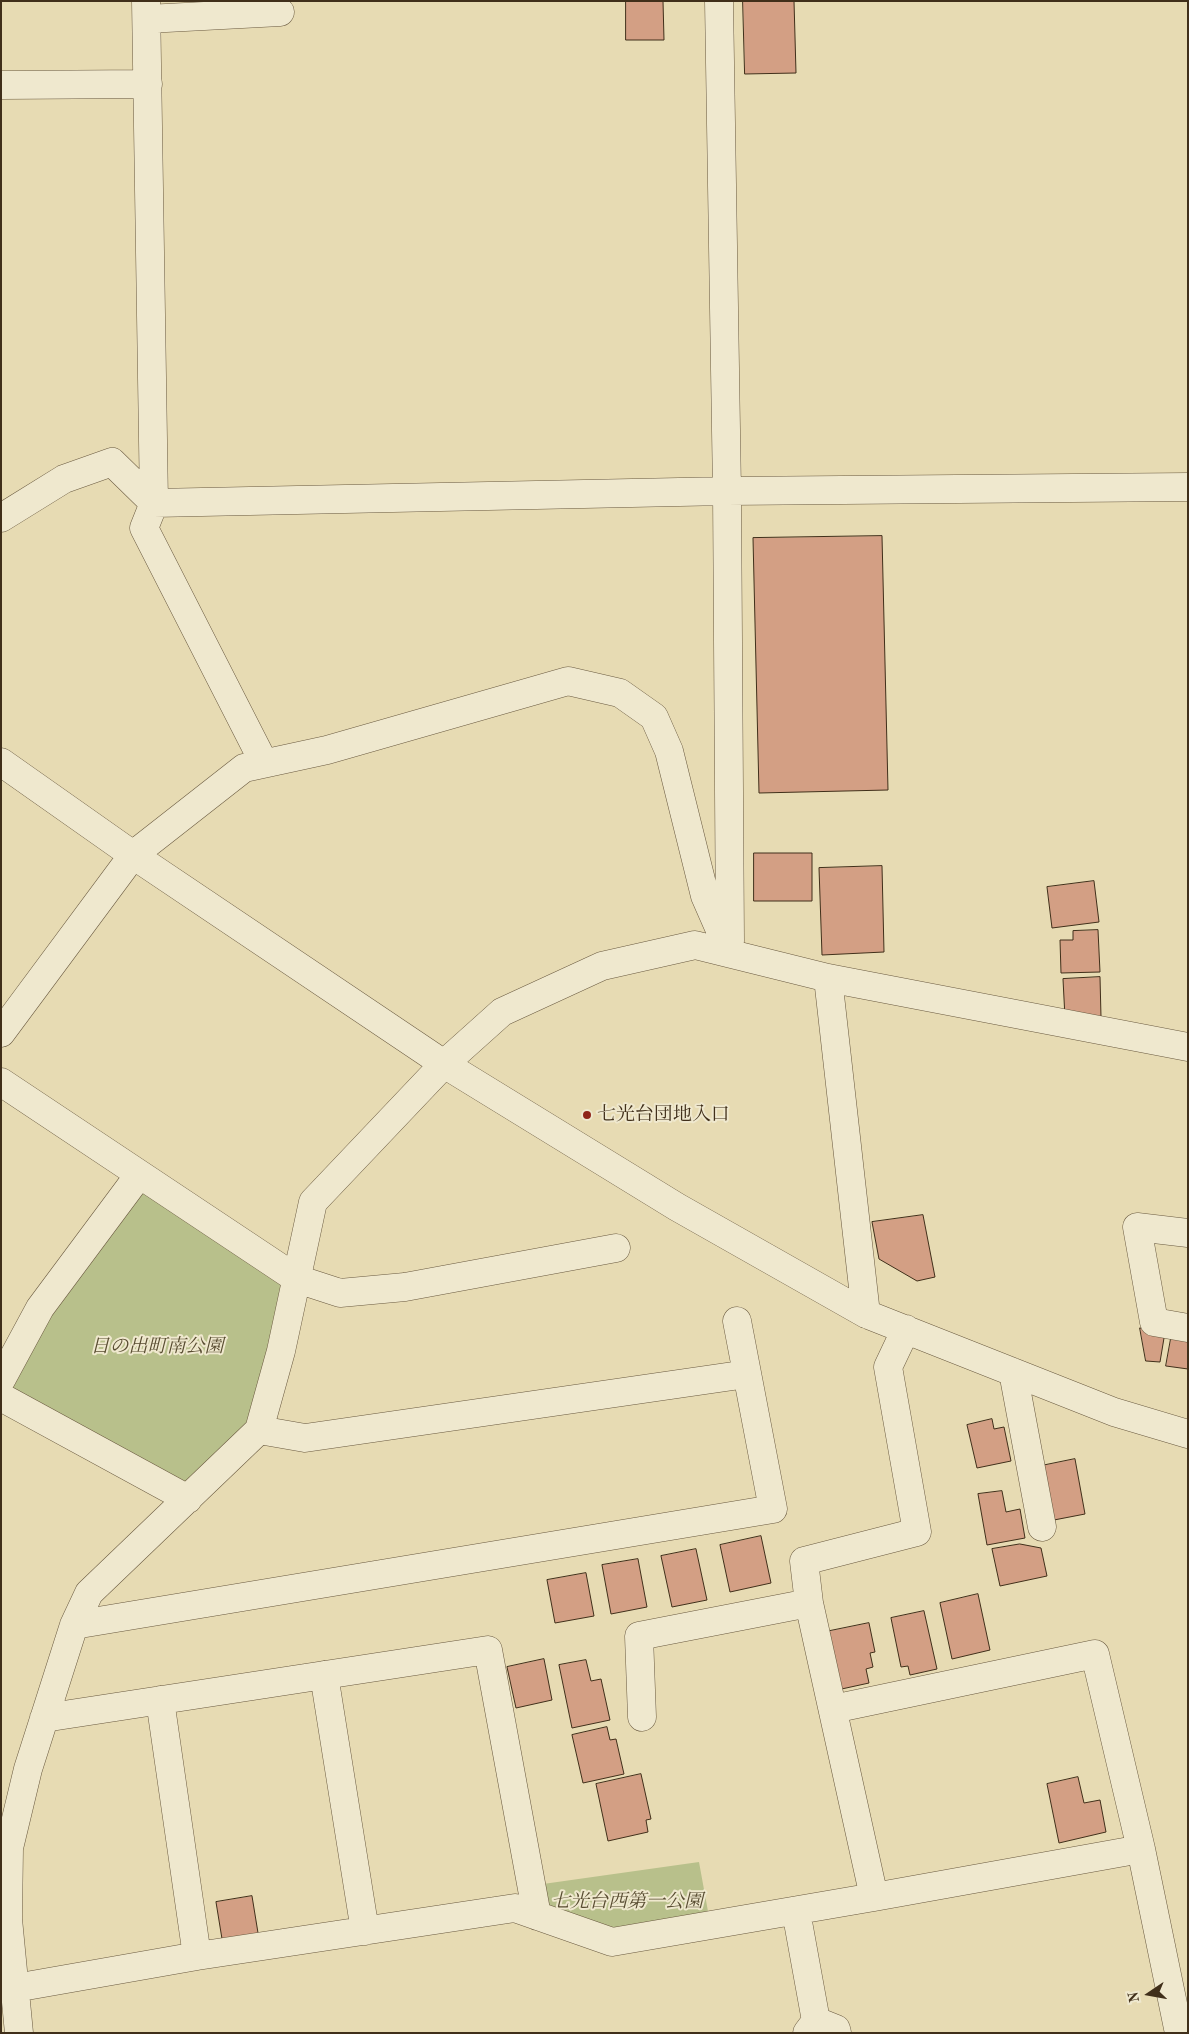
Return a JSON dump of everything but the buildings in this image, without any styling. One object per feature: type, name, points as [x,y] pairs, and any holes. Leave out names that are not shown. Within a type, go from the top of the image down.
[{"type":"street","points":[[719,1],[727,492],[730,952]]},
{"type":"street","points":[[264,763],[144,528],[154,503],[147,10],[280,12]]},
{"type":"street","points":[[1,85],[148,84]]},
{"type":"street","points":[[1,518],[64,479],[112,462],[154,503],[727,492],[1188,487]]},
{"type":"street","points":[[1,1033],[133,855],[244,768],[327,750],[568,682],[620,693],[654,717],[669,751],[705,896],[730,952]]},
{"type":"street","points":[[1,762],[133,855],[444,1064],[677,1207],[866,1314],[1114,1412],[1188,1434]]},
{"type":"street","points":[[19,2033],[8,1919],[9,1848],[28,1769],[74,1625],[89,1594],[259,1430],[281,1351],[313,1202],[444,1064],[502,1012],[602,966],[694,945],[730,952],[828,978],[1188,1047]]},
{"type":"street","points":[[828,978],[866,1314]]},
{"type":"street","points":[[1,1082],[296,1279],[340,1293],[405,1287],[616,1248]]},
{"type":"street","points":[[1,1380],[40,1308],[139,1175]]},
{"type":"street","points":[[1188,1233],[1137,1227],[1154,1322],[1188,1328]]},
{"type":"street","points":[[74,1625],[773,1508],[737,1321]]},
{"type":"street","points":[[874,1897],[809,1603],[804,1561],[917,1532],[888,1367],[906,1329]]},
{"type":"street","points":[[1013,1372],[1042,1527]]},
{"type":"street","points":[[259,1430],[305,1438],[747,1374]]},
{"type":"street","points":[[1,1398],[188,1499]]},
{"type":"street","points":[[642,1716],[639,1636],[809,1603]]},
{"type":"street","points":[[44,1718],[488,1650],[537,1916]]},
{"type":"street","points":[[833,1709],[1095,1654],[1141,1848],[1179,2033]]},
{"type":"street","points":[[324,1675],[365,1931]]},
{"type":"street","points":[[160,1700],[197,1956]]},
{"type":"street","points":[[15,1988],[197,1956],[515,1908],[612,1942],[796,1911],[1141,1848]]},
{"type":"street","points":[[796,1911],[820,2029]]},
{"type":"green space","name":"日の出町南公園","points":[[140,1188],[285,1285],[247,1428],[187,1487],[9,1391],[49,1313]]},
{"type":"green space","name":"七光台西第一公園","points":[[699,1862],[709,1917],[614,1933],[545,1909],[543,1884]]},
{"type":"place","name":"七光台団地入口","points":[[587,1115]]}]
